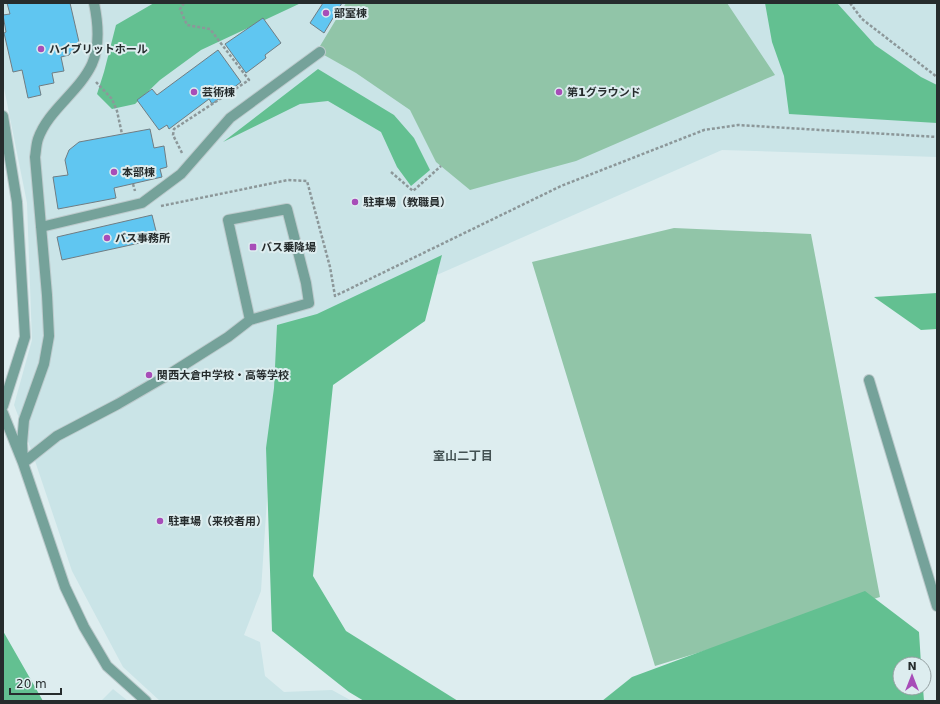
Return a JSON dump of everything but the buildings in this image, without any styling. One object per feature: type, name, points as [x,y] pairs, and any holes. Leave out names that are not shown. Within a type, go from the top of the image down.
[{"type":"street","points":[[23,463],[22,443],[24,420],[44,364],[49,336],[47,295],[35,157],[38,140],[47,121],[84,77],[92,64],[98,36],[94,3]]},
{"type":"street","points":[[41,227],[142,203],[181,174],[230,118],[320,52]]},
{"type":"street","points":[[3,116],[17,202],[25,337],[3,406]]},
{"type":"street","points":[[3,158],[11,167]]},
{"type":"street","points":[[23,463],[57,436],[118,404],[168,375],[228,337],[250,320],[309,303],[306,283],[288,209],[228,220],[250,320]]},
{"type":"street","points":[[869,380],[937,606]]},
{"type":"street","points":[[3,413],[23,463],[65,587],[84,627],[107,666],[146,701]]},
{"type":"path","points":[[184,3],[180,9],[187,25],[210,29],[249,80],[174,129],[173,135],[188,165]]},
{"type":"path","points":[[850,3],[862,19],[937,77]]},
{"type":"path","points":[[96,82],[112,99],[117,112],[122,134]]},
{"type":"path","points":[[330,267],[336,296],[561,186],[704,130],[738,124],[937,137]]},
{"type":"path","points":[[391,172],[413,191],[441,166]]},
{"type":"path","points":[[161,206],[176,203]]},
{"type":"shaded area","name":"関西大倉中学校・高等学校","points":[[3,3],[937,3],[937,157],[722,150],[277,345],[261,591],[244,635],[260,642],[265,676],[284,692],[332,690],[352,701],[160,701],[123,667],[72,571],[32,452],[14,405],[32,340],[27,203],[3,83]]},
{"type":"shaded area","points":[[113,689],[128,701],[101,701]]},
{"type":"green space","points":[[154,3],[301,3],[201,50],[160,80],[135,104],[112,109],[97,94],[116,25]]},
{"type":"green space","name":"第1グラウンド","points":[[346,3],[727,3],[775,75],[576,161],[470,190],[436,162],[410,110],[356,73],[317,51]]},
{"type":"green space","points":[[765,3],[837,3],[875,45],[921,77],[937,85],[937,123],[789,114],[784,76],[772,42]]},
{"type":"green space","points":[[318,69],[394,115],[414,138],[430,170],[411,186],[397,167],[381,132],[328,101],[300,104],[223,142]]},
{"type":"green space","points":[[674,228],[811,234],[880,597],[655,666],[532,262]]},
{"type":"green space","points":[[442,255],[425,321],[333,385],[313,576],[346,631],[458,701],[364,701],[349,692],[272,631],[266,448],[274,388],[277,325],[317,314]]},
{"type":"green space","points":[[937,293],[937,329],[921,330],[874,297]]},
{"type":"green space","points":[[865,591],[919,632],[920,656],[892,656],[892,696],[924,696],[924,701],[602,701],[632,677]]},
{"type":"green space","points":[[3,631],[43,701],[3,701]]},
{"type":"place","name":"部室棟","points":[[326,13]]},
{"type":"place","name":"ハイブリットホール","points":[[41,49]]},
{"type":"place","name":"芸術棟","points":[[194,92]]},
{"type":"place","name":"第1グラウンド","points":[[559,92]]},
{"type":"place","name":"本部棟","points":[[114,172]]},
{"type":"place","name":"駐車場（教職員）","points":[[355,202]]},
{"type":"place","name":"バス事務所","points":[[107,238]]},
{"type":"place","name":"バス乗降場","points":[[253,247]]},
{"type":"place","name":"関西大倉中学校・高等学校","points":[[149,375]]},
{"type":"place","name":"駐車場（来校者用）","points":[[160,521]]},
{"type":"district","name":"室山二丁目","points":[[463,456]]}]
